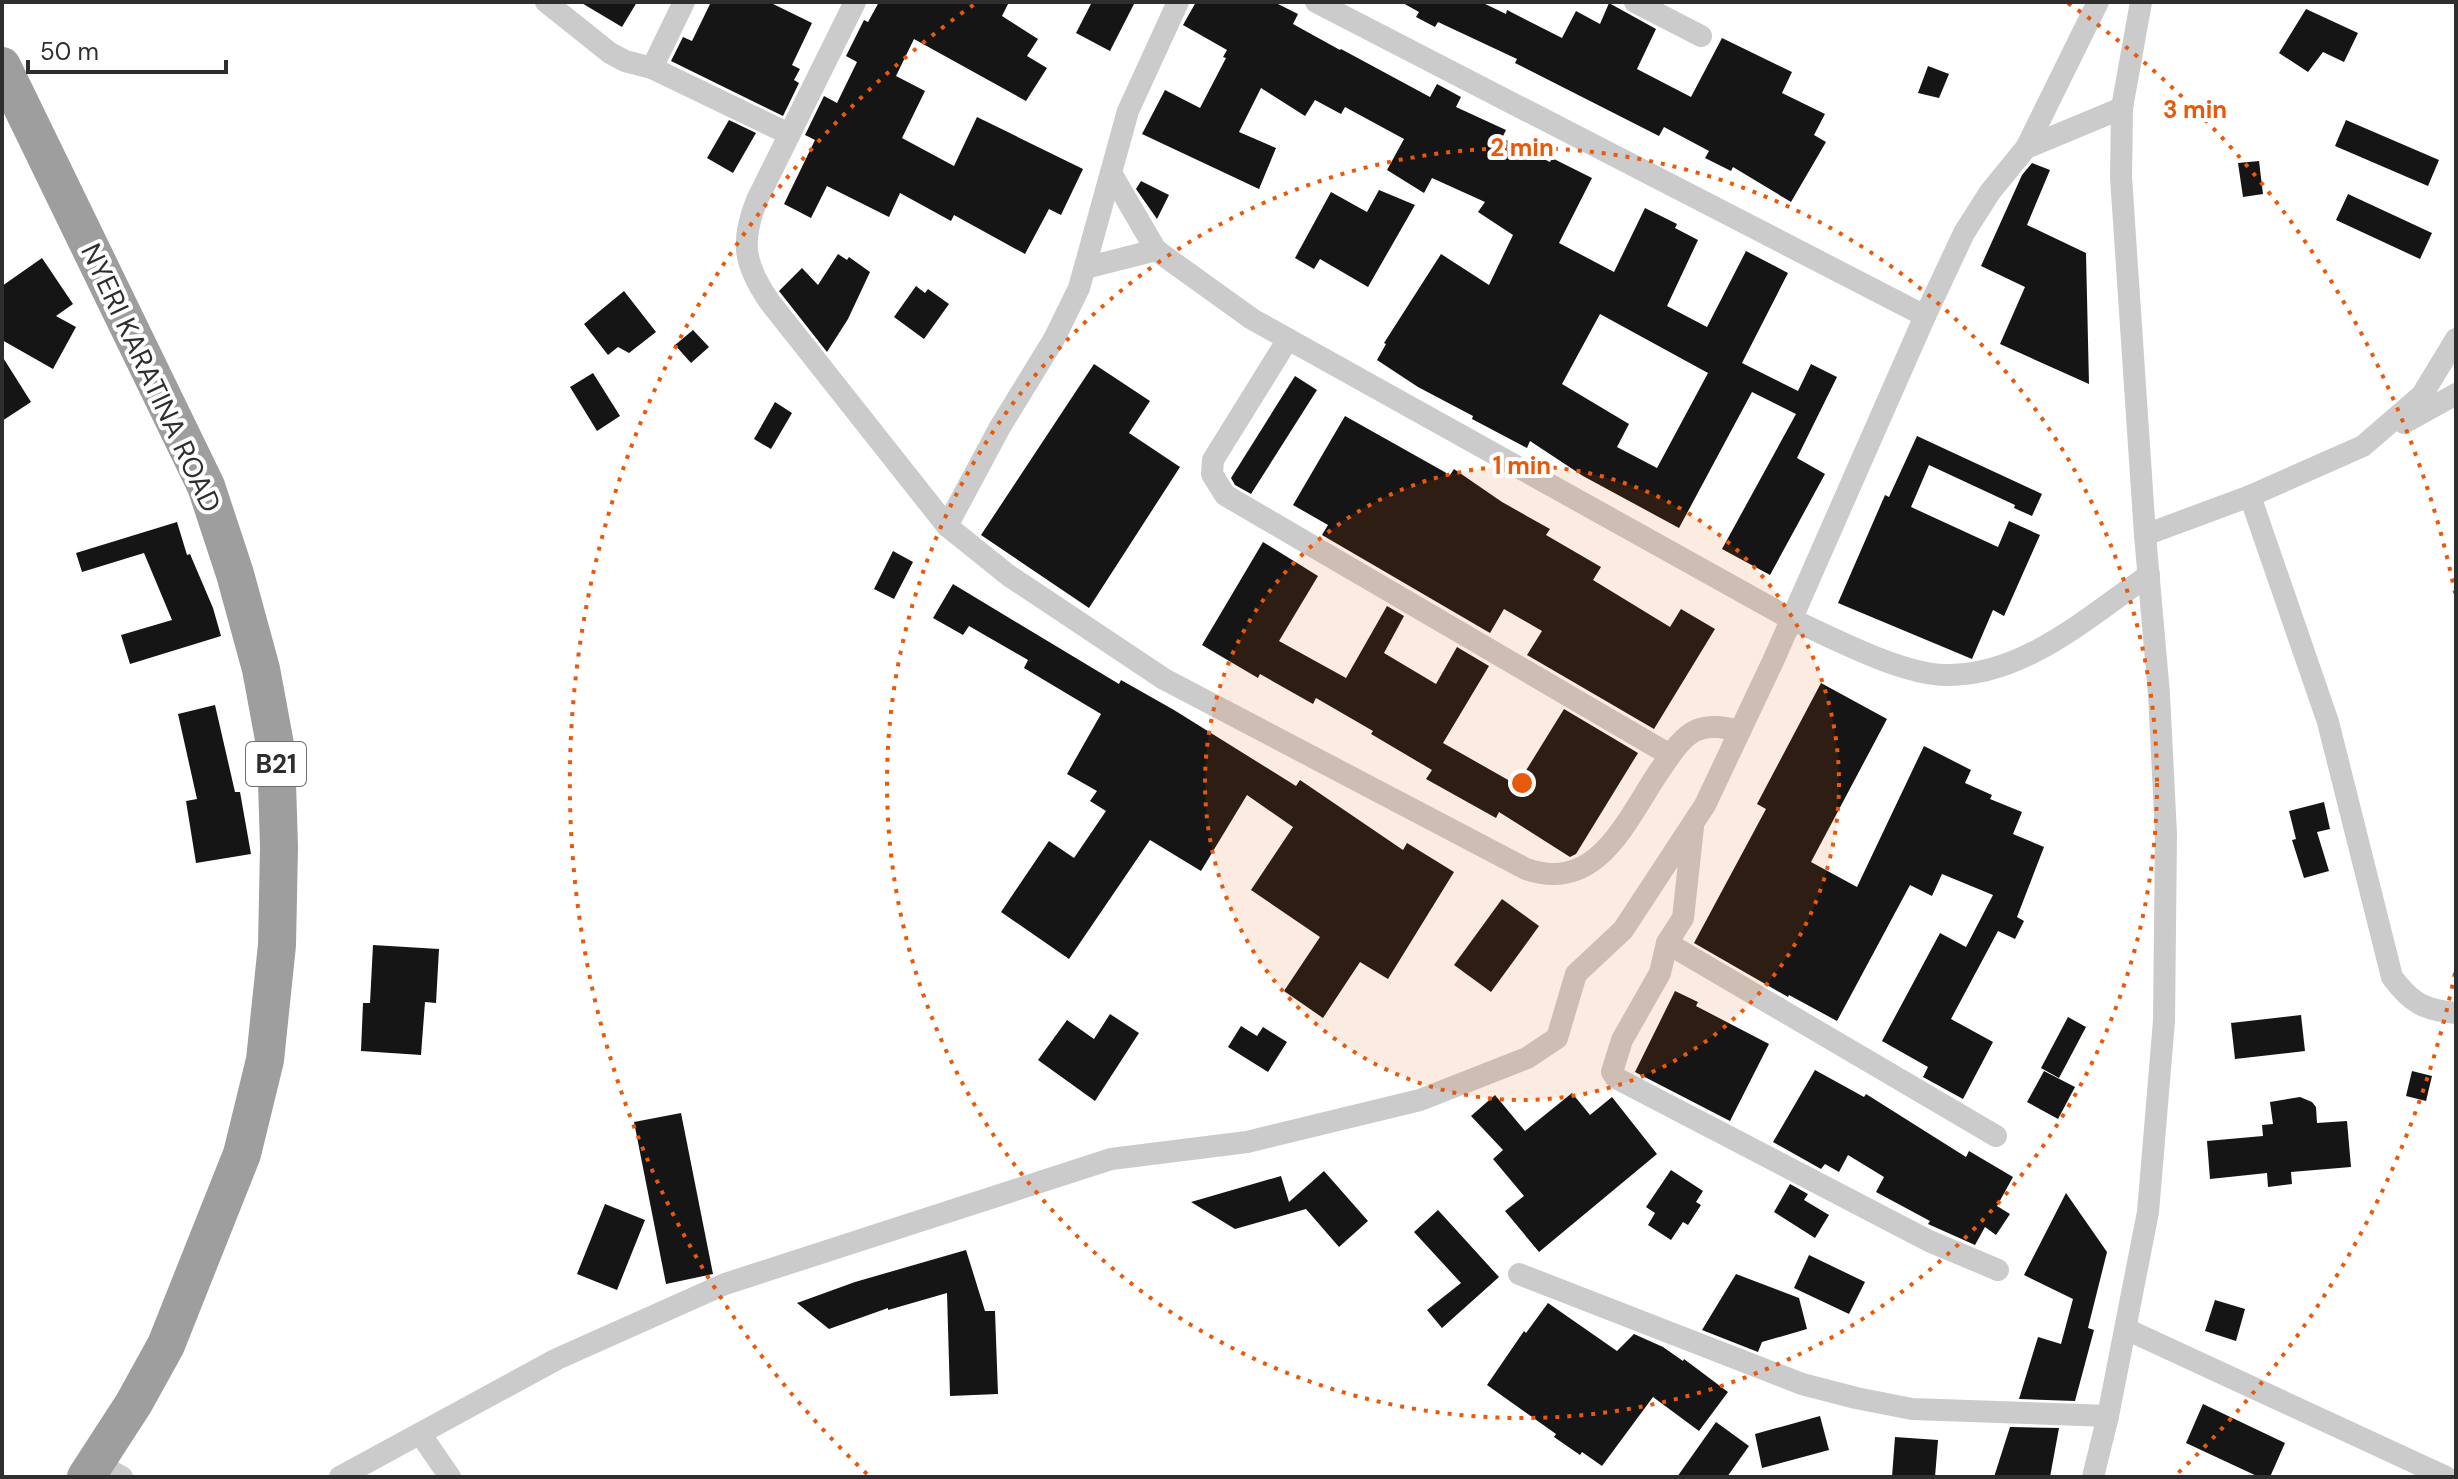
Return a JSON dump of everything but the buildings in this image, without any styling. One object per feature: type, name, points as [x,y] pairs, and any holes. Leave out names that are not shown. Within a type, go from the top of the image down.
[{"type":"highway","name":"NYERI KARATINA ROAD","points":[[2,66],[206,486],[235,574],[261,669],[276,750],[279,847],[277,945],[265,1060],[242,1154],[166,1345],[101,1472]]},
{"type":"street","points":[[546,2],[610,53],[625,61],[652,68],[789,134]]},
{"type":"street","points":[[652,68],[684,2]]},
{"type":"street","points":[[855,2],[749,219],[745,241],[747,261],[753,278],[947,526],[1008,575],[1164,679],[1526,869],[1546,876],[1591,865],[1607,850],[1670,755],[1685,739],[1698,730],[1715,726],[1740,731]]},
{"type":"street","points":[[947,526],[1000,427],[1054,339],[1079,288],[1128,111],[1178,2]]},
{"type":"street","points":[[1316,2],[1925,316]]},
{"type":"street","points":[[1635,2],[1701,36]]},
{"type":"street","points":[[340,1477],[557,1359],[725,1284],[1111,1159],[1247,1142],[1405,1104],[1457,1087],[1527,1058],[1557,1038],[1576,974],[1623,930],[1694,821],[1740,731],[1964,233],[1990,192],[2026,148],[2098,2]]},
{"type":"street","points":[[2093,1477],[2148,1212],[2164,1021],[2166,834],[2159,694],[2121,177],[2122,108],[2141,2]]},
{"type":"street","points":[[2026,148],[2122,108]]},
{"type":"street","points":[[1111,173],[1156,250],[1252,319],[1791,619],[1884,659],[1943,675],[1993,669],[2034,653],[2149,575]]},
{"type":"street","points":[[1085,268],[1156,250]]},
{"type":"street","points":[[1288,339],[1213,460],[1212,474],[1225,495],[1670,755]]},
{"type":"street","points":[[2363,446],[2422,395],[2456,339]]},
{"type":"street","points":[[2145,535],[2250,496],[2363,446],[2456,394]]},
{"type":"street","points":[[2250,496],[2328,722],[2392,977],[2417,1004],[2436,1011],[2456,1013]]},
{"type":"street","points":[[1694,821],[1683,918],[1667,943],[1660,973],[1622,1040],[1613,1063],[1612,1072],[1616,1078],[1929,1241],[1998,1270]]},
{"type":"street","points":[[1667,943],[1996,1136]]},
{"type":"street","points":[[1519,1274],[1802,1384],[1856,1398],[1912,1409],[2108,1416]]},
{"type":"street","points":[[2126,1329],[2446,1477]]},
{"type":"street","points":[[421,1435],[450,1477]]}]
